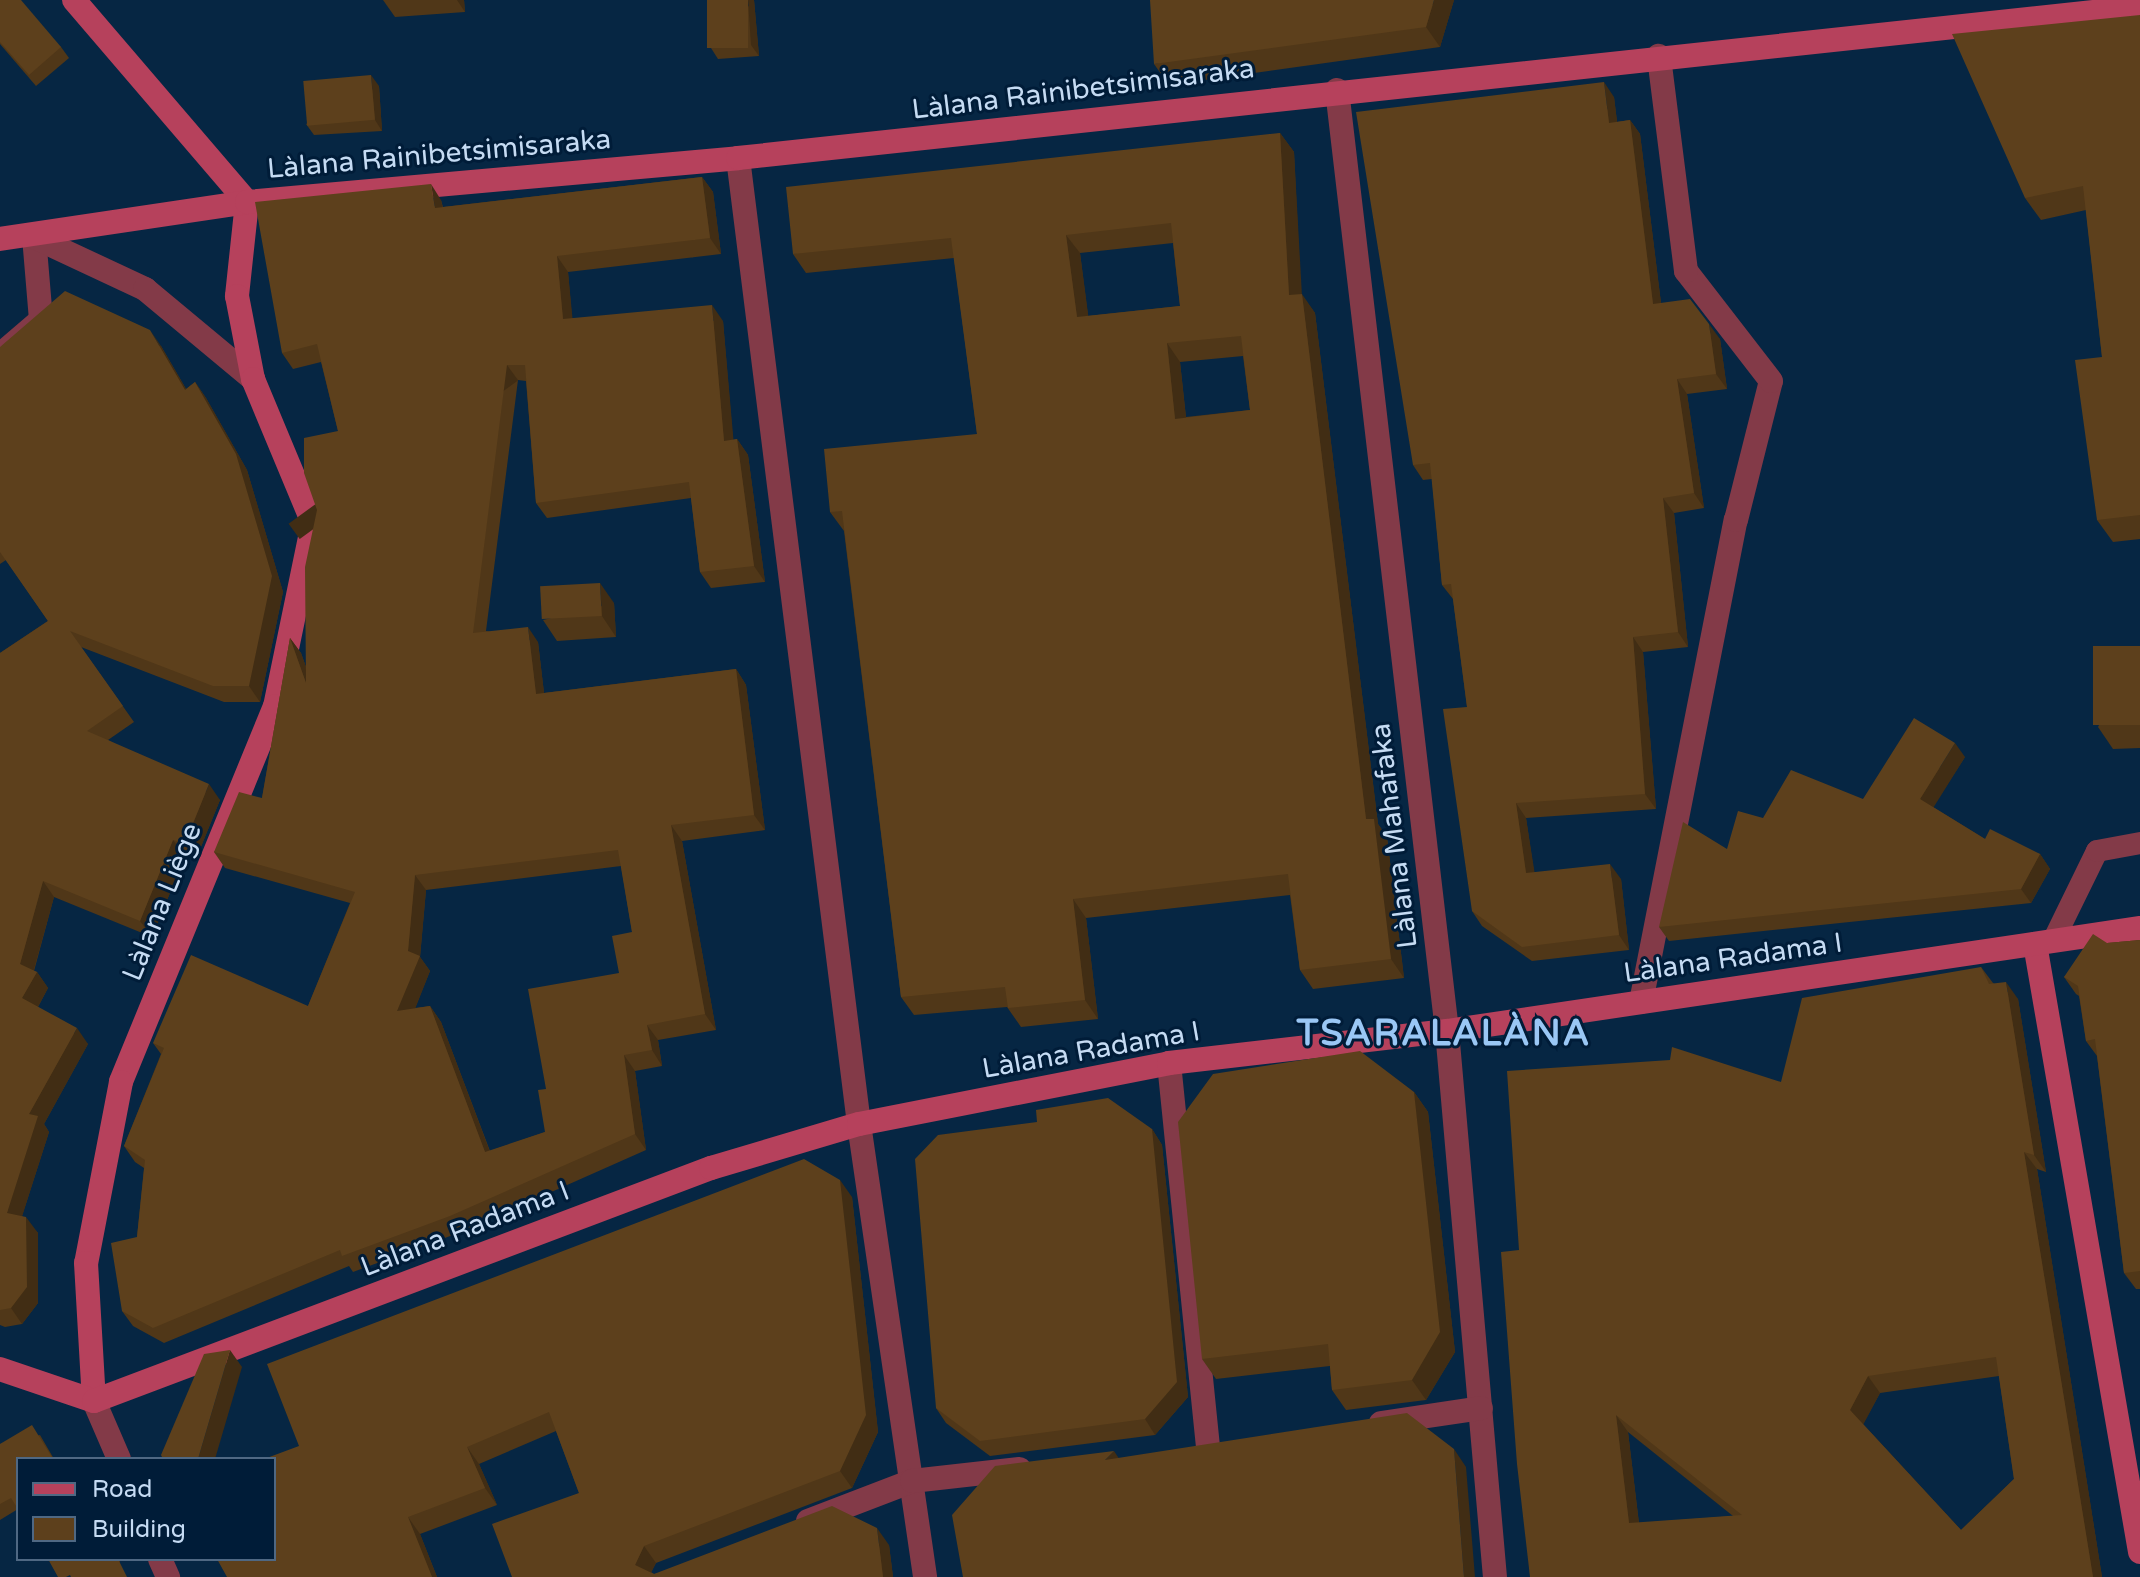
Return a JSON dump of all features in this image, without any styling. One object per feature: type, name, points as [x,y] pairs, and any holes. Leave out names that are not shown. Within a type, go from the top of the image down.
[{"type":"street","points":[[74,0],[247,202]]},
{"type":"street","name":"Làlana Rainibetsimisaraka","points":[[0,239],[34,237],[247,202],[738,158],[1337,90],[2140,7]]},
{"type":"street","points":[[1641,1002],[1736,520],[1771,381],[1686,271],[1659,56]]},
{"type":"street","name":"Làlana Mahafaka","points":[[1337,90],[1447,1031],[1495,1577]]},
{"type":"street","points":[[738,158],[859,1124],[925,1577]]},
{"type":"street","name":"Làlana Liège","points":[[118,1457],[94,1401],[86,1263],[121,1082],[275,706],[313,523],[253,379],[237,296],[247,202]]},
{"type":"street","points":[[0,355],[41,320],[34,237],[145,289],[253,379]]},
{"type":"street","name":"Làlana Radama I","points":[[94,1401],[711,1168],[859,1124],[1169,1063],[1447,1031],[2140,928]]},
{"type":"street","points":[[2044,942],[2140,1552]]},
{"type":"street","points":[[1169,1063],[1208,1448]]},
{"type":"street","points":[[0,1369],[94,1401]]},
{"type":"street","points":[[1360,1426],[1481,1408]]},
{"type":"street","points":[[1177,1452],[1238,1444]]},
{"type":"street","points":[[779,1532],[912,1481],[1052,1466]]},
{"type":"lane","points":[[2044,942],[2097,851],[2140,843]]},
{"type":"building","points":[[0,0],[21,0],[61,47],[29,75],[0,42]]},
{"type":"building","points":[[707,0],[748,0],[748,48],[707,48]]},
{"type":"building","points":[[1150,0],[1434,0],[1426,27],[1154,64]]},
{"type":"building","points":[[2140,15],[2140,515],[2097,520],[2075,360],[2102,357],[2083,186],[2025,198],[1952,34]]},
{"type":"building","points":[[371,75],[375,120],[307,126],[303,81]]},
{"type":"building","points":[[1604,82],[1609,123],[1630,120],[1653,304],[1690,299],[1709,324],[1716,374],[1677,379],[1694,493],[1663,498],[1678,632],[1633,637],[1645,794],[1516,803],[1526,873],[1610,864],[1619,935],[1522,947],[1472,911],[1443,709],[1467,707],[1451,584],[1442,585],[1430,463],[1413,465],[1356,112]]},
{"type":"building","points":[[1280,133],[1289,295],[1302,294],[1366,819],[1374,819],[1391,959],[1300,970],[1288,874],[1073,899],[1085,1000],[1008,1008],[1005,987],[901,997],[842,511],[830,512],[824,449],[977,434],[951,238],[793,254],[786,187]],"holes":[[[1171,223],[1180,306],[1077,317],[1066,235]],[[1241,336],[1250,410],[1175,419],[1167,343]]]},
{"type":"building","points":[[702,177],[710,238],[557,256],[563,319],[712,305],[724,441],[737,439],[754,566],[700,572],[689,482],[536,503],[525,365],[507,365],[473,633],[528,627],[536,694],[736,669],[754,815],[671,825],[705,1014],[647,1025],[652,1050],[624,1055],[635,1134],[450,1216],[342,1256],[340,1250],[153,1328],[122,1311],[111,1243],[137,1237],[145,1160],[124,1146],[164,1048],[153,1043],[191,955],[308,1006],[355,892],[214,852],[239,792],[262,798],[290,638],[306,683],[305,567],[317,510],[304,473],[304,438],[338,431],[317,344],[282,353],[255,202],[431,184],[435,208]],"holes":[[[618,850],[632,932],[612,936],[619,973],[528,989],[546,1089],[538,1090],[545,1132],[485,1152],[430,1006],[397,1011],[420,956],[408,951],[415,875]]]},
{"type":"building","points":[[65,291],[150,330],[185,390],[195,382],[236,454],[272,576],[249,686],[213,686],[70,631],[123,706],[87,731],[209,784],[185,843],[173,840],[140,921],[43,881],[20,964],[37,972],[22,998],[77,1028],[29,1114],[38,1116],[7,1213],[26,1217],[27,1287],[11,1308],[0,1310],[0,653],[48,621],[0,552],[0,347]]},
{"type":"building","points":[[600,583],[602,616],[542,619],[540,586]]},
{"type":"building","points":[[2093,646],[2140,646],[2140,725],[2093,725]]},
{"type":"building","points":[[1914,718],[1955,743],[1920,799],[1985,839],[1990,829],[2040,854],[2021,889],[1659,927],[1683,822],[1727,849],[1738,811],[1763,818],[1791,770],[1863,799]]},
{"type":"building","points":[[2093,934],[2107,943],[2140,940],[2140,1271],[2124,1273],[2095,1039],[2086,1041],[2078,986],[2064,977]]},
{"type":"building","points":[[1981,967],[1989,984],[2006,982],[2034,1155],[2024,1152],[2093,1577],[1530,1577],[1517,1464],[1501,1252],[1519,1250],[1507,1071],[1670,1060],[1672,1047],[1781,1082],[1802,998]],"holes":[[[1996,1357],[2014,1479],[1961,1530],[1850,1410],[1868,1376]],[[1616,1415],[1742,1515],[1629,1523]]]},
{"type":"building","points":[[1360,1051],[1414,1092],[1440,1332],[1412,1380],[1332,1390],[1328,1344],[1202,1359],[1178,1122],[1213,1074]]},
{"type":"building","points":[[1108,1098],[1152,1129],[1177,1382],[1145,1419],[980,1441],[936,1408],[915,1159],[938,1135],[1037,1122],[1036,1110]]},
{"type":"building","points":[[804,1159],[840,1180],[866,1415],[840,1471],[644,1546],[635,1565],[654,1574],[832,1506],[877,1528],[883,1577],[512,1577],[492,1524],[579,1493],[549,1412],[467,1447],[485,1488],[408,1517],[432,1577],[227,1577],[218,1561],[276,1561],[276,1457],[269,1457],[299,1446],[267,1364]]},
{"type":"building","points":[[230,1350],[199,1457],[162,1457],[161,1455],[204,1354]]},
{"type":"building","points":[[1407,1413],[1454,1449],[1464,1577],[963,1577],[952,1515],[995,1466],[1114,1451],[1105,1460]]},
{"type":"building","points":[[32,1425],[52,1457],[16,1457],[16,1506],[11,1498],[0,1504],[0,1444]]},
{"type":"building","points":[[49,1561],[119,1561],[127,1577],[70,1575],[58,1577]]},
{"type":"district","name":"TSARALALÀNA","points":[[1444,1034]]}]
